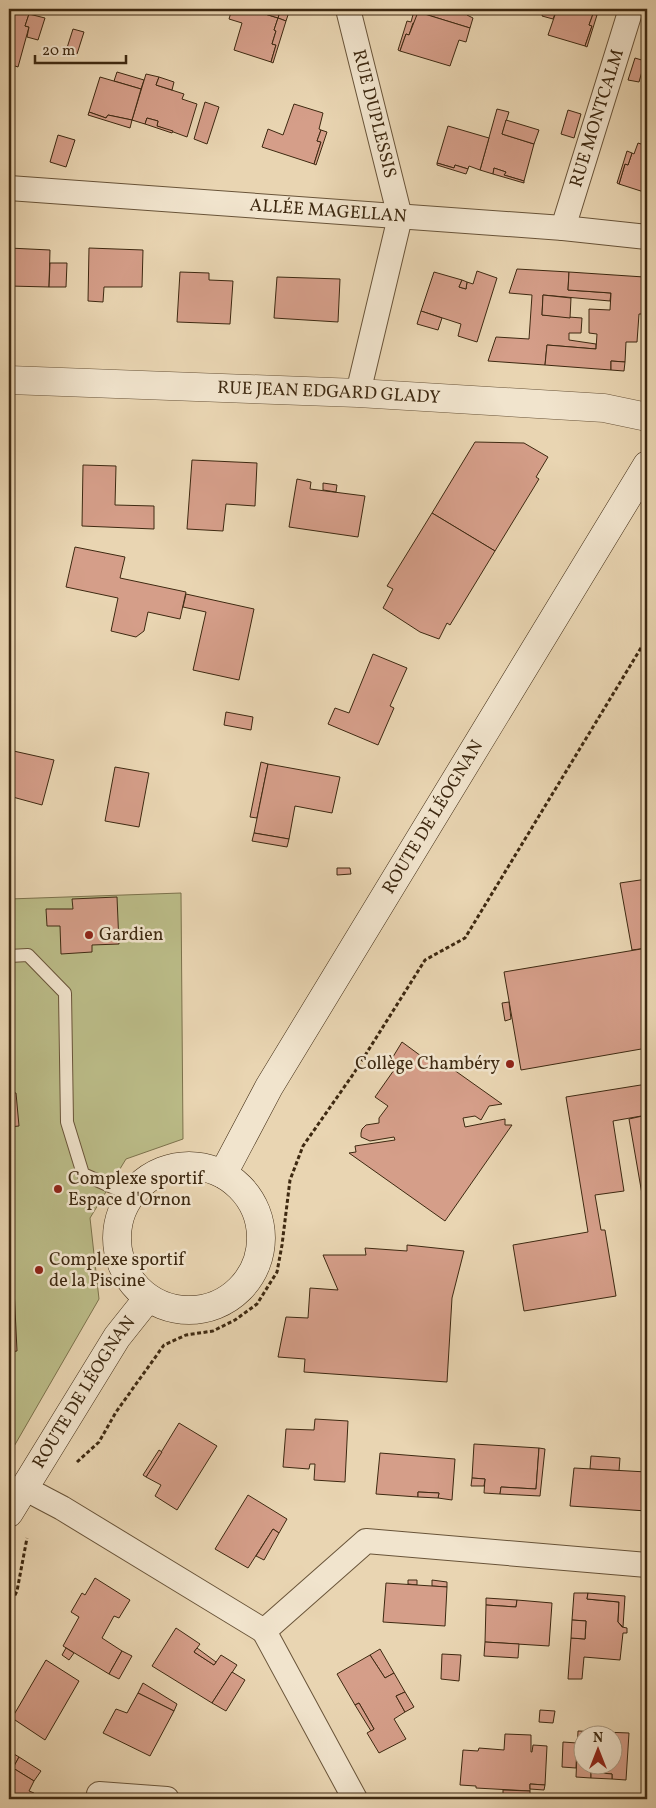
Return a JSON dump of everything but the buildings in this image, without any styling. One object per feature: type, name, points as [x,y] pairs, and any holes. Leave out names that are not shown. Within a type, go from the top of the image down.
[{"type":"main road","name":"RUE JEAN EDGARD GLADY","points":[[9,380],[358,393],[604,408],[647,418]]},
{"type":"main road","name":"ROUTE DE LÉOGNAN","points":[[223,1174],[269,1087],[647,465]]},
{"type":"main road","points":[[183,1166],[204,1167],[223,1174],[242,1188],[255,1208],[261,1230],[260,1253],[251,1275],[236,1293],[216,1305],[193,1310],[170,1308],[148,1298],[131,1282],[120,1262],[118,1254],[116,1239],[120,1216],[130,1195],[144,1180],[163,1170],[183,1166]]},
{"type":"main road","name":"ROUTE DE LÉOGNAN","points":[[9,1513],[117,1338],[148,1298]]},
{"type":"street","name":"RUE DUPLESSIS","points":[[348,9],[400,217]]},
{"type":"street","name":"RUE MONTCALM","points":[[563,228],[631,9]]},
{"type":"street","name":"ALLÉE MAGELLAN","points":[[9,188],[563,228],[647,236]]},
{"type":"street","points":[[358,393],[400,217]]},
{"type":"street","points":[[24,1488],[49,1501],[264,1630],[355,1799]]},
{"type":"street","points":[[264,1630],[366,1541],[647,1565]]},
{"type":"street","points":[[99,1794],[167,1799]]},
{"type":"lane","points":[[9,956],[28,956],[65,993],[67,1122],[83,1174],[130,1195]]},
{"type":"path","points":[[74,1465],[99,1442],[116,1412],[164,1345],[186,1336],[212,1331],[235,1320],[257,1304],[277,1272],[290,1180],[303,1146],[354,1073],[425,960],[465,938],[647,638]]},
{"type":"path","points":[[9,1606],[17,1591],[26,1538],[49,1501]]},
{"type":"green space","name":"Complexe sportif Espace d'Ornon","points":[[181,893],[183,1139],[126,1159],[90,1218],[99,1299],[9,1455],[9,899]]},
{"type":"place","name":"Gardien","points":[[89,935]]},
{"type":"place","name":"Collège Chambéry","points":[[510,1064]]},
{"type":"place","name":"Complexe sportif Espace d'Ornon","points":[[58,1189]]},
{"type":"place","name":"Complexe sportif de la Piscine","points":[[39,1270]]}]
